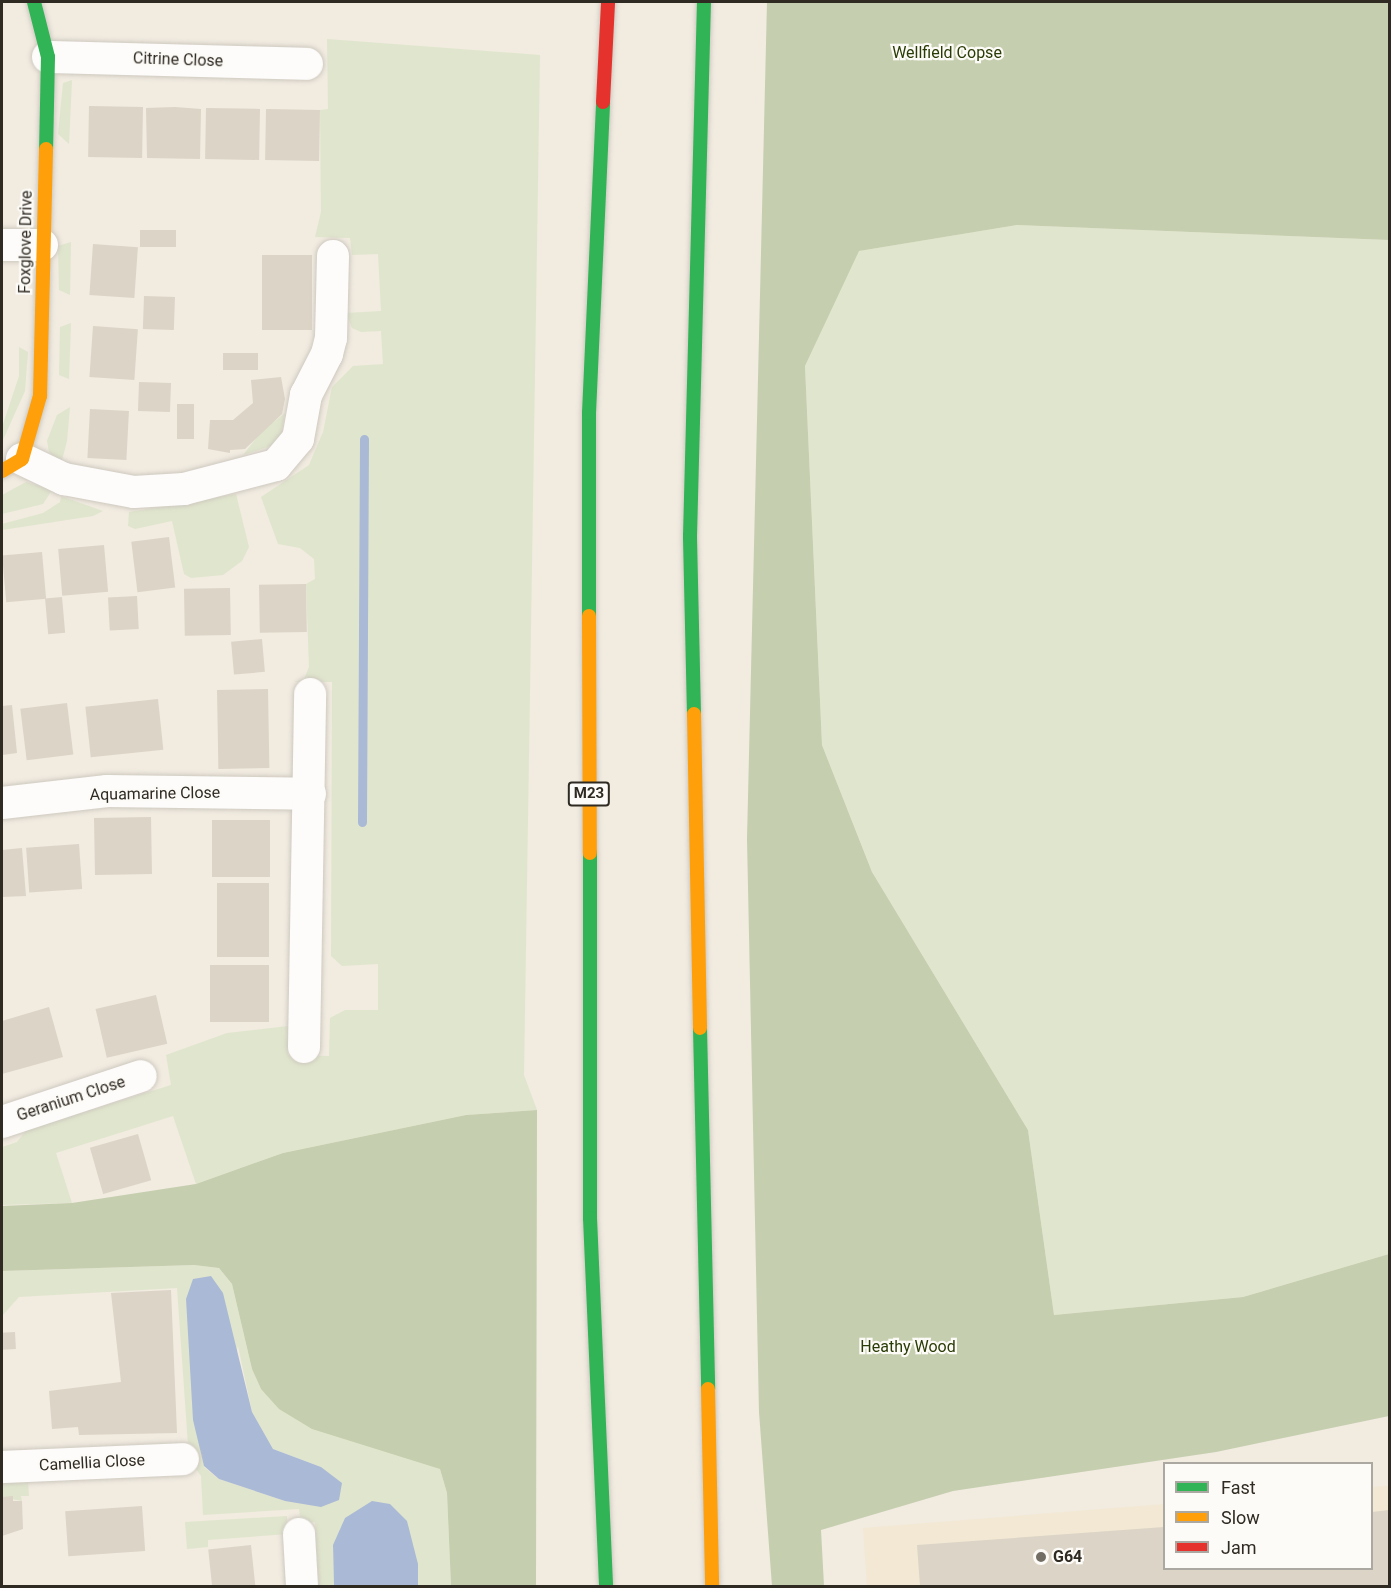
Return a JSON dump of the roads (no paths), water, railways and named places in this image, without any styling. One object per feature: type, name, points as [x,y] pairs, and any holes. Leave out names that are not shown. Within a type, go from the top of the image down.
[{"type":"main road","name":"Foxglove Drive","points":[[12,465],[40,396],[48,57],[34,2]]},
{"type":"main road","name":"M23","points":[[606,1587],[590,1218],[589,413],[608,2]]},
{"type":"main road","points":[[704,2],[690,536],[712,1587]]},
{"type":"street","name":"Citrine Close","points":[[48,57],[307,63]]},
{"type":"street","points":[[2,245],[42,244]]},
{"type":"street","points":[[12,465],[64,479],[134,492],[184,489],[276,465],[298,439],[306,395],[327,354],[331,338],[333,256]]},
{"type":"street","points":[[304,1047],[310,694]]},
{"type":"street","name":"Aquamarine Close","points":[[2,803],[107,791],[310,794]]},
{"type":"street","name":"Geranium Close","points":[[2,1122],[141,1076]]},
{"type":"street","name":"Camellia Close","points":[[2,1467],[183,1459]]},
{"type":"street","points":[[299,1534],[302,1587]]},
{"type":"water","points":[[211,1276],[223,1293],[252,1412],[273,1449],[321,1467],[342,1483],[339,1500],[321,1507],[285,1501],[219,1479],[204,1466],[193,1420],[186,1299],[193,1279]]},
{"type":"water","points":[[372,1501],[390,1504],[407,1521],[418,1564],[418,1586],[334,1586],[333,1545],[345,1518]]},
{"type":"waterway","points":[[362,822],[364,439]]},
{"type":"place","name":"G64","points":[[1041,1557]]},
{"type":"park label","name":"Wellfield Copse","points":[[947,53]]},
{"type":"park label","name":"Heathy Wood","points":[[908,1347]]}]
